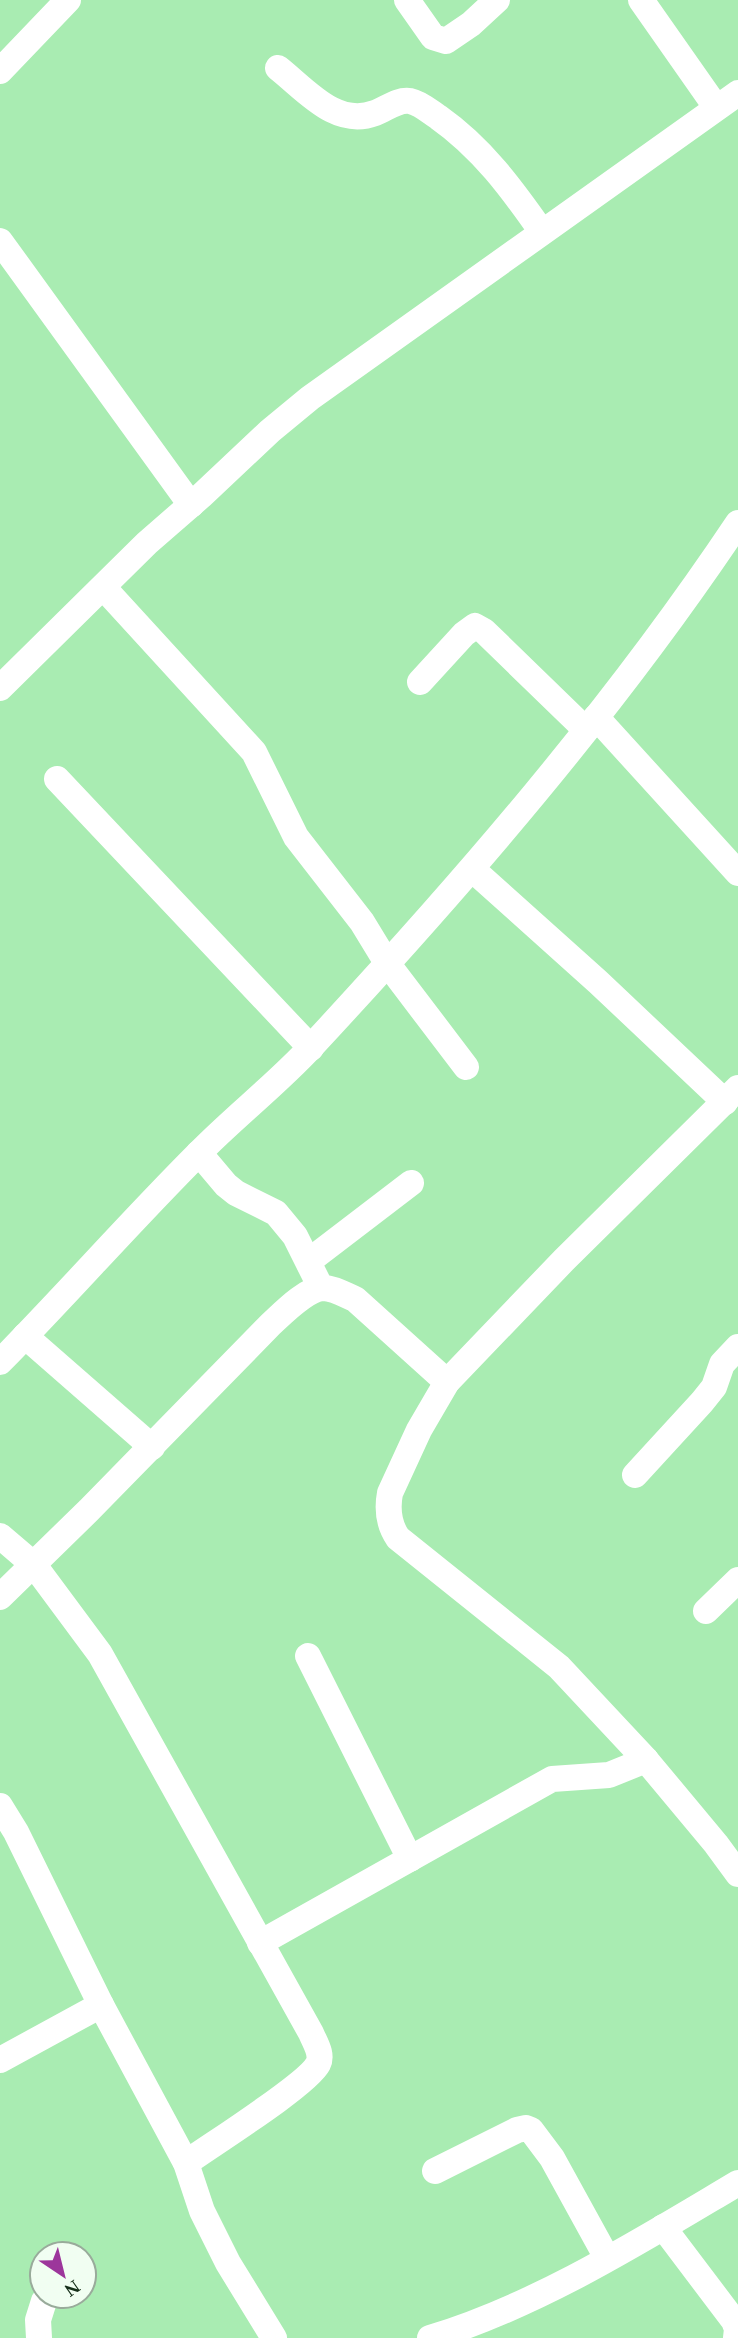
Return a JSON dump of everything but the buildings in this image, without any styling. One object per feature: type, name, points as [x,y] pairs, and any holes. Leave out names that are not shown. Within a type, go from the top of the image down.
[{"type":"street","points":[[0,71],[68,0]]},
{"type":"street","points":[[407,0],[433,37],[446,41],[471,24],[497,0]]},
{"type":"street","points":[[0,688],[147,543],[310,398],[727,100],[642,0]]},
{"type":"street","points":[[278,68],[332,112],[344,117],[374,114],[406,100],[417,103],[460,133],[489,161],[542,232]]},
{"type":"street","points":[[0,241],[191,505]]},
{"type":"street","points":[[0,1362],[199,1153],[311,1048],[472,869],[531,801],[683,606],[738,523]]},
{"type":"street","points":[[103,587],[254,752],[296,837],[356,914],[387,962],[466,1068]]},
{"type":"street","points":[[421,682],[464,634],[475,626],[484,631],[591,723],[738,873]]},
{"type":"street","points":[[57,779],[311,1048]]},
{"type":"street","points":[[472,869],[598,982],[731,1095],[564,1260],[447,1382],[419,1430],[390,1493],[388,1515],[398,1538],[559,1668],[646,1760],[738,1874]]},
{"type":"street","points":[[199,1153],[236,1193],[275,1213],[295,1236],[321,1288]]},
{"type":"street","points":[[309,1261],[411,1183]]},
{"type":"street","points":[[0,1597],[285,1311],[299,1299],[321,1288],[355,1299],[447,1382]]},
{"type":"street","points":[[25,1336],[152,1447]]},
{"type":"street","points":[[635,1475],[702,1402],[714,1387],[722,1364],[738,1347]]},
{"type":"street","points":[[0,1536],[34,1565],[100,1654],[312,2033],[320,2053],[319,2063],[300,2083],[186,2163]]},
{"type":"street","points":[[706,1611],[738,1580]]},
{"type":"street","points":[[308,1656],[410,1859]]},
{"type":"street","points":[[260,1942],[552,1779],[609,1775],[646,1760]]},
{"type":"street","points":[[0,1806],[16,1832],[101,2006],[186,2163],[202,2211],[223,2253],[274,2338]]},
{"type":"street","points":[[0,2060],[101,2006]]},
{"type":"street","points":[[435,2171],[526,2127],[552,2158],[607,2258]]},
{"type":"street","points":[[430,2338],[471,2326],[607,2258],[738,2183]]},
{"type":"street","points":[[663,2227],[734,2321],[736,2338]]},
{"type":"street","points":[[39,2338],[38,2320],[41,2310]]}]
